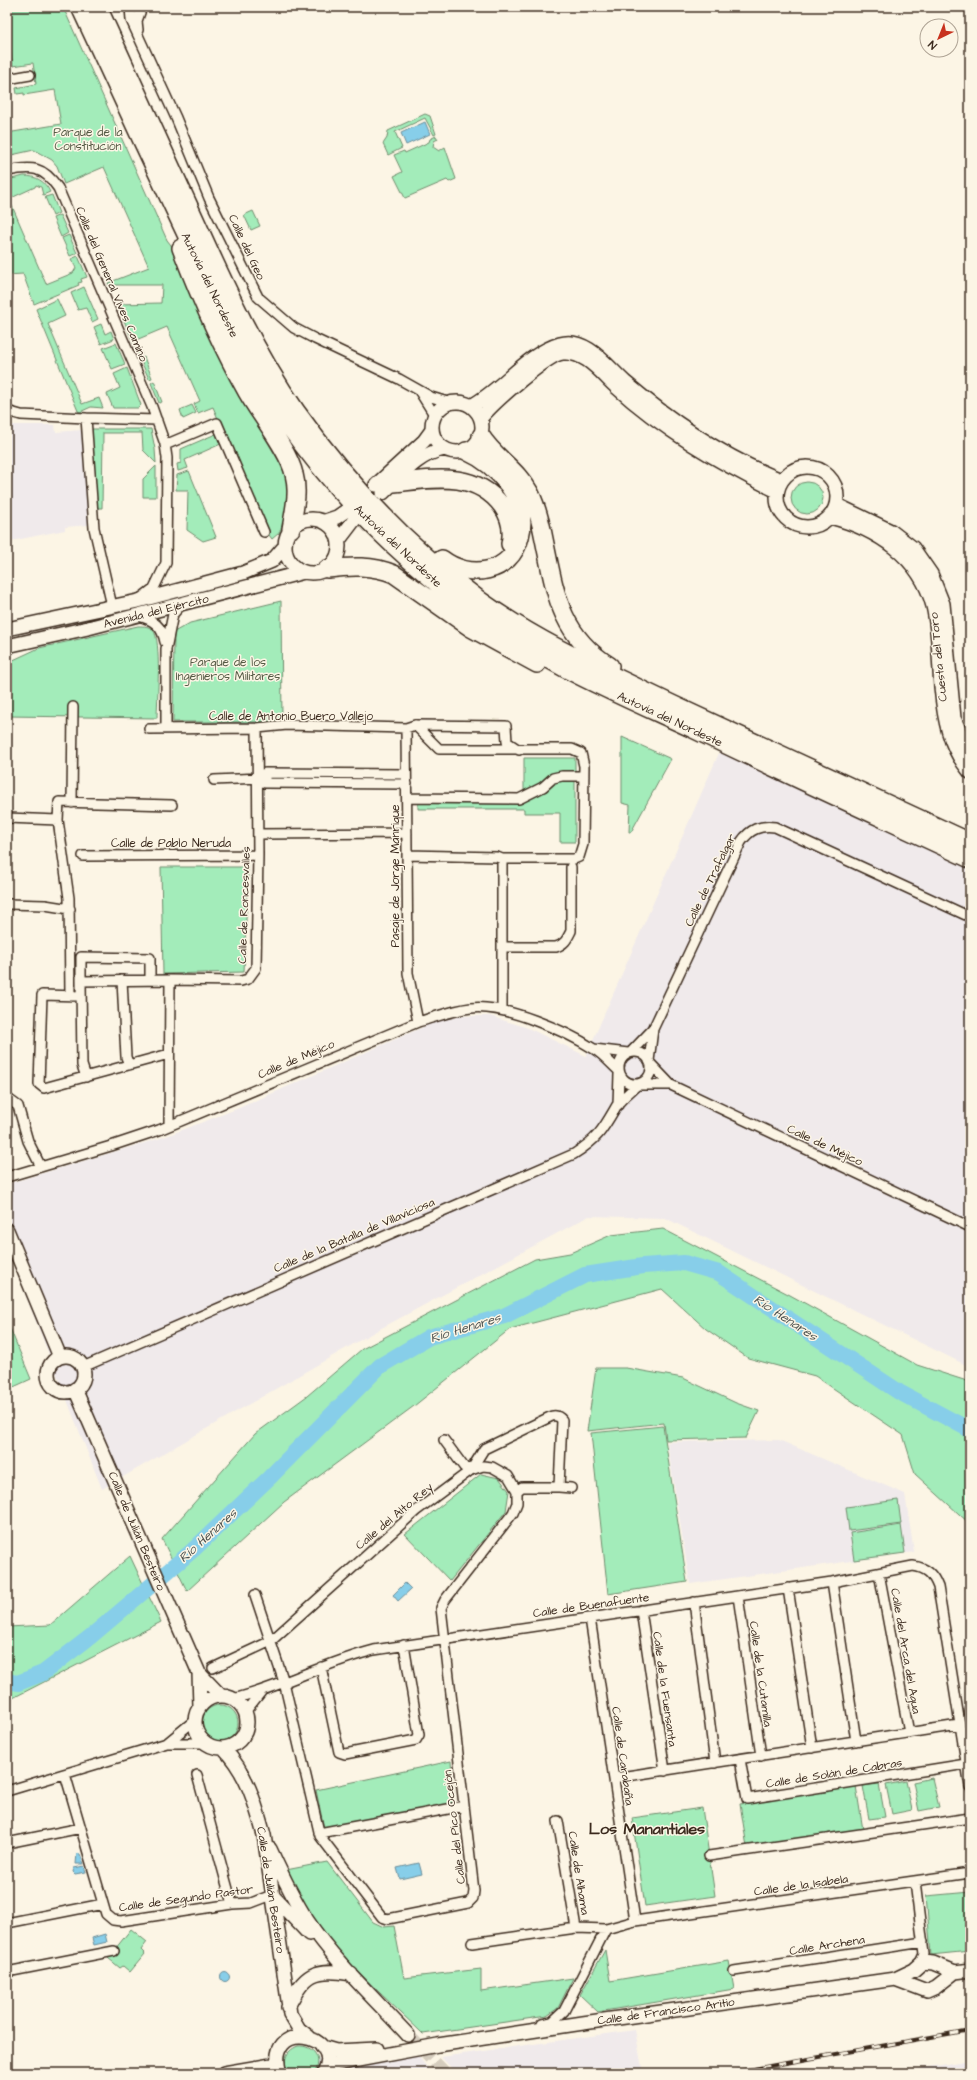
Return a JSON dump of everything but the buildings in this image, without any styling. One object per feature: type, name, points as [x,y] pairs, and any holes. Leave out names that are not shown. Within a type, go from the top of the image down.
[{"type":"highway","name":"Autovía del Nordeste","points":[[80,7],[213,293],[268,395],[324,471],[377,529],[436,583],[498,629],[566,669],[723,744],[881,809],[970,842]]},
{"type":"highway","name":"Autovía del Nordeste","points":[[98,7],[250,335],[295,409],[355,485],[409,540],[482,601],[540,639],[881,809],[970,859]]},
{"type":"highway","points":[[137,132],[154,184],[211,323],[238,375],[287,456],[294,474],[296,503],[291,529]]},
{"type":"highway","points":[[250,335],[341,459],[410,532],[448,563],[461,570],[476,572],[498,565],[511,555],[518,544],[522,530],[520,510],[512,492],[498,474],[482,459],[466,451]]},
{"type":"highway","points":[[481,436],[488,447],[512,470],[530,492],[539,515],[560,608],[572,631],[589,651],[626,674],[841,775],[881,809],[940,852],[970,866]]},
{"type":"highway","points":[[384,487],[452,478],[473,483],[489,492],[504,509],[512,530],[510,545],[498,565]]},
{"type":"highway","points":[[327,569],[361,566],[384,569],[394,574],[471,628],[522,656],[657,719],[723,744]]},
{"type":"street","name":"Calle del Geo","points":[[130,7],[131,20],[176,118],[210,198],[258,297],[294,328],[417,388],[431,397],[451,403]]},
{"type":"street","name":"Calle del Geo","points":[[139,37],[137,21],[142,7]]},
{"type":"street","points":[[7,79],[30,75]]},
{"type":"street","name":"Calle del General Vives Camino","points":[[7,171],[30,167],[38,169],[53,180],[58,188],[157,420],[165,445],[167,458],[166,563],[154,588],[138,601]]},
{"type":"street","points":[[471,406],[487,397],[543,351],[561,344],[579,345],[592,351],[625,382],[669,417],[720,451],[779,485]]},
{"type":"street","points":[[481,418],[493,405],[548,359],[563,353],[576,355],[587,360],[619,389],[663,425],[715,459],[779,485]]},
{"type":"street","points":[[417,388],[435,416]]},
{"type":"street","points":[[458,402],[471,406],[481,418],[481,436],[478,442],[466,451],[455,452],[444,449],[431,452],[422,457],[384,487],[424,441],[432,430],[435,416],[444,406],[458,402]]},
{"type":"street","points":[[7,411],[21,415],[64,418],[157,420]]},
{"type":"street","points":[[90,418],[94,528],[112,606]]},
{"type":"street","points":[[165,445],[217,423],[264,532]]},
{"type":"street","points":[[432,430],[434,438],[444,449]]},
{"type":"street","points":[[806,466],[820,469],[831,478],[834,484],[837,491],[836,505],[830,517],[822,523],[813,527],[803,527],[794,524],[786,518],[780,510],[777,501],[779,485],[792,470],[806,466]]},
{"type":"street","points":[[836,505],[891,531],[913,548],[932,574],[943,604],[954,718],[970,756]]},
{"type":"street","points":[[325,521],[336,533],[339,540],[340,547],[336,560],[327,569],[316,573],[304,572],[289,561],[285,540],[291,529],[303,520],[310,518],[325,521],[351,515],[339,540]]},
{"type":"street","name":"Cuesta del Toro","points":[[830,517],[847,521],[886,540],[907,558],[923,579],[933,606],[944,720],[963,764],[970,772]]},
{"type":"street","name":"Avenida del Ejército","points":[[8,629],[138,601],[258,568],[272,561],[285,546]]},
{"type":"street","name":"Avenida del Ejército","points":[[8,647],[88,628],[304,572]]},
{"type":"street","points":[[166,728],[166,649],[173,614],[182,604]]},
{"type":"street","points":[[135,615],[153,620],[159,626],[163,634],[166,649]]},
{"type":"street","points":[[72,803],[73,707]]},
{"type":"street","name":"Calle de Antonio Buero Vallejo","points":[[149,729],[257,728],[287,725],[406,728],[415,725],[506,726],[507,742],[520,751]]},
{"type":"street","points":[[408,855],[497,857],[502,859],[574,859],[579,857],[583,844],[583,759],[577,751],[439,749],[415,725]]},
{"type":"street","name":"Calle de Roncesvalles","points":[[81,981],[241,981],[248,979],[256,968],[258,834],[261,778],[257,728]]},
{"type":"street","name":"Pasaje de Jorge Manrique","points":[[406,728],[408,973],[418,1022]]},
{"type":"street","points":[[407,798],[519,799],[543,787],[553,778],[562,776],[584,776]]},
{"type":"street","points":[[214,780],[261,778],[264,783],[407,779]]},
{"type":"street","points":[[70,996],[70,909],[58,820],[59,802],[172,804]]},
{"type":"street","points":[[7,818],[58,820]]},
{"type":"street","name":"Calle de Trafalgar","points":[[650,1062],[653,1029],[740,842],[756,828],[775,827],[970,917]]},
{"type":"street","points":[[258,834],[407,833]]},
{"type":"street","name":"Calle de Pablo Neruda","points":[[83,856],[258,855]]},
{"type":"street","points":[[502,859],[502,1010]]},
{"type":"street","points":[[502,947],[556,947],[562,945],[566,941],[571,931],[571,867]]},
{"type":"street","points":[[7,904],[70,909]]},
{"type":"street","points":[[86,1077],[82,1065],[81,958],[150,958],[150,980]]},
{"type":"street","points":[[122,980],[126,1057],[129,1065]]},
{"type":"street","points":[[170,980],[170,1125]]},
{"type":"street","points":[[82,996],[42,995],[39,1084],[44,1088],[169,1054]]},
{"type":"street","name":"Calle de Méjico","points":[[7,1177],[111,1146],[170,1125],[418,1022],[446,1013],[472,1008],[493,1008],[502,1010],[548,1026],[594,1049],[619,1072]]},
{"type":"street","name":"Calle de Trafalgar","points":[[629,1053],[653,1029]]},
{"type":"street","name":"Calle de Méjico","points":[[594,1049],[629,1053]]},
{"type":"street","points":[[639,1052],[644,1054],[650,1062],[651,1074],[644,1082],[638,1085],[628,1084],[624,1081],[619,1072],[620,1060],[629,1053],[639,1052]]},
{"type":"street","name":"Calle de Méjico","points":[[650,1062],[671,1085],[970,1226]]},
{"type":"street","name":"Calle de la Batalla de Villaviciosa","points":[[618,1105],[619,1072]]},
{"type":"street","name":"Calle de Méjico","points":[[638,1085],[671,1085]]},
{"type":"street","name":"Calle de la Batalla de Villaviciosa","points":[[83,1368],[574,1154],[589,1145],[609,1122],[618,1105],[638,1085]]},
{"type":"street","points":[[7,1098],[18,1106],[28,1141],[40,1167]]},
{"type":"street","points":[[7,1230],[60,1357]]},
{"type":"street","points":[[60,1357],[71,1357],[78,1361],[83,1368],[83,1379],[75,1389],[65,1392],[57,1389],[50,1382],[49,1370],[53,1362],[60,1357]]},
{"type":"street","name":"Calle de Julián Besteiro","points":[[75,1389],[199,1673],[200,1707]]},
{"type":"street","points":[[471,1470],[484,1449],[556,1415],[562,1420],[559,1487]]},
{"type":"street","points":[[444,1440],[464,1467],[471,1470],[484,1466],[501,1471],[510,1478],[517,1491],[517,1503],[513,1513],[442,1605],[444,1639]]},
{"type":"street","name":"Calle del Alto Rey","points":[[213,1668],[271,1641],[416,1511],[471,1470]]},
{"type":"street","points":[[517,1491],[522,1487],[571,1488]]},
{"type":"street","name":"Calle de Buenafuente","points":[[227,1698],[261,1692],[321,1667],[374,1650],[832,1582],[913,1566],[922,1567],[929,1571],[934,1577],[938,1587],[959,1725]]},
{"type":"street","name":"Calle del Arca del Agua","points":[[880,1573],[909,1733]]},
{"type":"street","points":[[832,1582],[856,1741]]},
{"type":"street","points":[[788,1588],[812,1748]]},
{"type":"street","name":"Calle del Pico Ocejón","points":[[255,1595],[284,1682],[319,1833],[322,1840],[382,1917],[388,1919],[462,1906],[468,1903],[474,1893],[444,1639]]},
{"type":"street","name":"Calle de la Cutamilla","points":[[738,1596],[761,1756]]},
{"type":"street","points":[[694,1602],[716,1763]]},
{"type":"street","name":"Calle de la Fuensanta","points":[[641,1610],[665,1771]]},
{"type":"street","name":"Calle de Carabaña","points":[[590,1618],[636,1921]]},
{"type":"street","points":[[321,1667],[339,1752],[345,1754],[416,1740],[419,1735],[404,1646]]},
{"type":"street","name":"Calle de Julián Besteiro","points":[[199,1673],[227,1698]]},
{"type":"street","name":"Calle de Buenafuente","points":[[245,1712],[261,1692]]},
{"type":"street","points":[[7,1792],[167,1743],[205,1743],[211,1746],[223,1748],[236,1744],[241,1739],[247,1723],[245,1712],[240,1705],[227,1698],[209,1699],[200,1707],[195,1720],[167,1743]]},
{"type":"street","points":[[195,1720],[198,1733],[205,1743]]},
{"type":"street","points":[[614,1778],[959,1725],[970,1787]]},
{"type":"street","name":"Calle de Julián Besteiro","points":[[241,1739],[241,1770]]},
{"type":"street","name":"Calle de Julián Besteiro","points":[[223,1748],[241,1770],[255,1805],[264,1835],[289,2010],[285,2044],[278,2055],[278,2069]]},
{"type":"street","name":"Calle de Solán de Cabras","points":[[740,1759],[747,1799],[966,1764]]},
{"type":"street","name":"Calle de Segundo Pastor","points":[[65,1774],[106,1914],[113,1920],[121,1922],[232,1904],[251,1903],[272,1895]]},
{"type":"street","points":[[197,1775],[232,1904]]},
{"type":"street","points":[[319,1833],[464,1806]]},
{"type":"street","points":[[709,1856],[970,1818]]},
{"type":"street","name":"Calle de Alhama","points":[[558,1821],[576,1928]]},
{"type":"street","points":[[7,1843],[81,1828]]},
{"type":"street","points":[[264,1835],[290,1890],[307,1919],[351,1974],[408,2034]]},
{"type":"street","name":"Calle de la Isabela","points":[[472,1943],[576,1928],[606,1929],[636,1921],[970,1873]]},
{"type":"street","points":[[915,1882],[923,1942],[924,1963],[913,1982],[919,1988]]},
{"type":"street","points":[[272,1895],[335,1961],[351,1974]]},
{"type":"street","points":[[7,1923],[103,1904]]},
{"type":"street","points":[[525,2032],[539,2025],[552,2022],[564,2011],[606,1929]]},
{"type":"street","name":"Calle Archena","points":[[734,1971],[923,1942]]},
{"type":"street","points":[[7,1972],[114,1951]]},
{"type":"street","points":[[924,1963],[954,1972],[970,1970]]},
{"type":"street","points":[[924,1963],[941,1975],[939,1984]]},
{"type":"street","name":"Calle de Francisco Aritio","points":[[325,2073],[336,2064],[438,2045],[895,1979],[924,1963]]},
{"type":"street","points":[[289,2010],[301,1984],[311,1975],[324,1970],[351,1974]]},
{"type":"street","name":"Calle de Francisco Aritio","points":[[895,1979],[928,1991],[932,1990],[954,1972]]},
{"type":"street","name":"Calle de Julián Besteiro","points":[[289,2010],[299,2029],[322,2046]]},
{"type":"street","points":[[285,2044],[294,2037],[309,2037]]},
{"type":"street","name":"Calle de Francisco Aritio","points":[[322,2046],[336,2051],[347,2051],[438,2045]]},
{"type":"street","points":[[322,2046],[327,2062],[325,2073]]},
{"type":"street","points":[[224,2073],[278,2069]]},
{"type":"street","points":[[964,2073],[970,2071]]},
{"type":"shaded area","points":[[7,425],[55,425],[56,432],[82,430],[89,525],[65,527],[65,530],[11,541],[7,525]]},
{"type":"shaded area","points":[[723,744],[970,860],[970,1367],[665,1218],[589,1216],[376,1331],[102,1489],[7,1248],[7,1184],[164,1137],[239,1108],[437,1021],[464,1016],[490,1016],[528,1028],[586,1056]]},
{"type":"shaded area","points":[[779,1440],[905,1494],[914,1552],[690,1584],[667,1442]]},
{"type":"shaded area","points":[[635,2030],[643,2073],[456,2073],[441,2057]]},
{"type":"shaded area","points":[[412,2049],[432,2073],[225,2073],[277,2064]]},
{"type":"shaded area","points":[[970,2060],[970,2073],[894,2073]]},
{"type":"green space","name":"Parque de la Constitución","points":[[7,7],[63,7],[167,240],[171,245],[196,306],[257,424],[284,470],[288,483],[288,514],[279,533],[272,539],[266,531],[213,407],[198,413],[194,404],[200,401],[167,327],[136,340],[142,354],[139,356],[117,304],[161,303],[162,285],[109,285],[108,283],[149,267],[104,167],[64,184],[57,166],[52,160],[34,150],[7,156],[7,133],[61,124],[55,90],[24,95],[24,93],[17,94],[16,88],[36,84],[33,63],[13,66],[7,31]]},
{"type":"green space","points":[[425,114],[430,116],[436,134],[434,135],[425,118],[395,132],[402,148],[388,155],[383,144],[387,138],[388,131]]},
{"type":"green space","points":[[436,136],[438,139],[434,141],[433,147],[439,151],[445,147],[456,179],[449,182],[447,180],[405,198],[394,176],[402,172],[394,155],[404,151],[405,153],[429,142],[430,139]]},
{"type":"green space","points":[[24,176],[40,180],[46,185],[50,192],[43,195],[41,187],[36,185],[35,187],[9,199],[46,284],[73,273],[76,268],[71,259],[78,256],[87,277],[81,279],[82,282],[78,283],[79,285],[34,304],[23,274],[7,275],[7,180]]},
{"type":"green space","points":[[52,195],[59,213],[53,216],[45,197]]},
{"type":"green space","points":[[253,211],[260,226],[251,230],[244,215]]},
{"type":"green space","points":[[60,215],[68,233],[61,237],[53,218]]},
{"type":"green space","points":[[69,235],[77,253],[70,256],[62,238]]},
{"type":"green space","points":[[84,287],[98,319],[92,322],[86,308],[78,310],[71,293]]},
{"type":"green space","points":[[57,299],[65,316],[48,324],[82,404],[99,398],[103,408],[91,407],[80,412],[78,411],[36,309]]},
{"type":"green space","points":[[101,324],[105,334],[111,331],[114,339],[101,344],[94,327]]},
{"type":"green space","points":[[116,343],[125,364],[112,369],[103,348]]},
{"type":"green space","points":[[144,357],[152,378],[149,379],[140,359]]},
{"type":"green space","points":[[127,368],[141,405],[138,408],[113,408],[107,394],[120,388],[114,374]]},
{"type":"green space","points":[[154,381],[162,402],[159,403],[151,383]]},
{"type":"green space","points":[[192,405],[196,413],[183,419],[180,410]]},
{"type":"green space","points":[[91,429],[151,429],[155,449],[156,463],[143,450],[142,433],[103,433],[102,508],[97,508]]},
{"type":"green space","points":[[218,433],[223,443],[185,460],[188,468],[178,471],[177,464],[181,463],[181,449]]},
{"type":"green space","points":[[156,466],[156,497],[143,497],[143,479]]},
{"type":"green space","points":[[189,471],[216,537],[203,541],[187,530],[188,490],[176,490],[177,475]]},
{"type":"green space","points":[[804,482],[810,482],[819,486],[823,498],[819,510],[810,514],[804,514],[795,510],[791,501],[791,495],[795,486]]},
{"type":"green space","name":"Parque de los Ingenieros Militares","points":[[281,601],[282,722],[173,722],[174,632],[190,623]]},
{"type":"green space","name":"Parque de los Ingenieros Militares","points":[[138,626],[150,628],[156,636],[158,658],[157,718],[7,716],[7,664],[9,662],[39,648]]},
{"type":"green space","points":[[622,737],[671,759],[631,832],[629,832],[630,805],[622,803]]},
{"type":"green space","points":[[524,758],[575,758],[575,842],[560,842],[560,813],[524,813],[524,809],[418,809],[418,801],[524,801]]},
{"type":"green space","points":[[161,867],[248,867],[244,972],[163,974]]},
{"type":"green space","points":[[663,1229],[790,1295],[917,1365],[970,1382],[970,1524],[915,1474],[903,1435],[815,1376],[748,1358],[706,1329],[662,1289],[510,1329],[414,1406],[284,1502],[187,1591],[162,1539],[255,1434],[307,1396],[362,1349],[535,1259],[570,1253],[611,1235]]},
{"type":"green space","points":[[7,1321],[31,1379],[7,1390]]},
{"type":"green space","points":[[596,1368],[626,1368],[683,1378],[736,1403],[759,1411],[746,1438],[666,1440],[664,1423],[587,1431]]},
{"type":"green space","points":[[663,1426],[687,1582],[608,1594],[591,1433]]},
{"type":"green space","points":[[481,1474],[499,1478],[509,1491],[506,1511],[450,1581],[405,1534]]},
{"type":"green space","points":[[898,1500],[901,1524],[849,1531],[846,1507]]},
{"type":"green space","points":[[901,1525],[905,1553],[854,1560],[850,1533]]},
{"type":"green space","points":[[130,1556],[161,1622],[7,1701],[7,1627],[50,1625]]},
{"type":"green space","points":[[220,1705],[233,1710],[238,1723],[233,1736],[220,1741],[207,1736],[202,1723],[207,1710]]},
{"type":"green space","points":[[451,1761],[454,1803],[324,1828],[316,1790]]},
{"type":"green space","points":[[932,1778],[939,1807],[919,1811],[913,1782]]},
{"type":"green space","points":[[906,1781],[912,1810],[892,1814],[886,1785]]},
{"type":"green space","points":[[879,1784],[885,1817],[869,1819],[863,1786]]},
{"type":"green space","points":[[856,1786],[863,1830],[747,1847],[740,1804]]},
{"type":"green space","points":[[702,1808],[715,1896],[645,1906],[632,1818]]},
{"type":"green space","points":[[327,1862],[373,1922],[384,1927],[394,1926],[404,1978],[481,1969],[481,1991],[573,1978],[558,2008],[547,2016],[423,2034],[358,1972],[328,1939],[303,1903],[286,1870]]},
{"type":"green space","points":[[970,1892],[970,1951],[931,1955],[926,1896]]},
{"type":"green space","points":[[131,1929],[147,1942],[141,1950],[145,1954],[130,1972],[123,1966],[120,1968],[108,1958]]},
{"type":"green space","points":[[605,1950],[610,1981],[729,1961],[734,1989],[598,2012],[580,1995]]},
{"type":"green space","points":[[298,2046],[308,2048],[315,2054],[318,2063],[314,2073],[289,2073],[285,2061],[286,2057],[290,2051]]},
{"type":"water","points":[[425,122],[430,134],[406,145],[401,133]]},
{"type":"water","points":[[405,1583],[411,1589],[398,1601],[393,1595]]},
{"type":"water","points":[[77,1853],[80,1854],[84,1864],[76,1864]]},
{"type":"water","points":[[419,1863],[422,1874],[400,1879],[397,1868]]},
{"type":"water","points":[[84,1866],[86,1872],[75,1874],[73,1872],[74,1868]]},
{"type":"water","points":[[105,1934],[107,1942],[94,1945],[92,1938]]},
{"type":"water","points":[[225,1972],[230,1977],[225,1982],[220,1977]]},
{"type":"waterway","name":"Río Henares","points":[[7,1681],[18,1683],[43,1673],[90,1637],[193,1550],[269,1478],[380,1366],[429,1337],[504,1316],[585,1275],[643,1266],[684,1263],[719,1273],[899,1392],[970,1430]]},
{"type":"tunnel","points":[[408,2035],[445,2073]]},
{"type":"railway","points":[[730,2073],[970,2030]]},
{"type":"district","name":"Los Manantiales","points":[[647,1828]]}]
